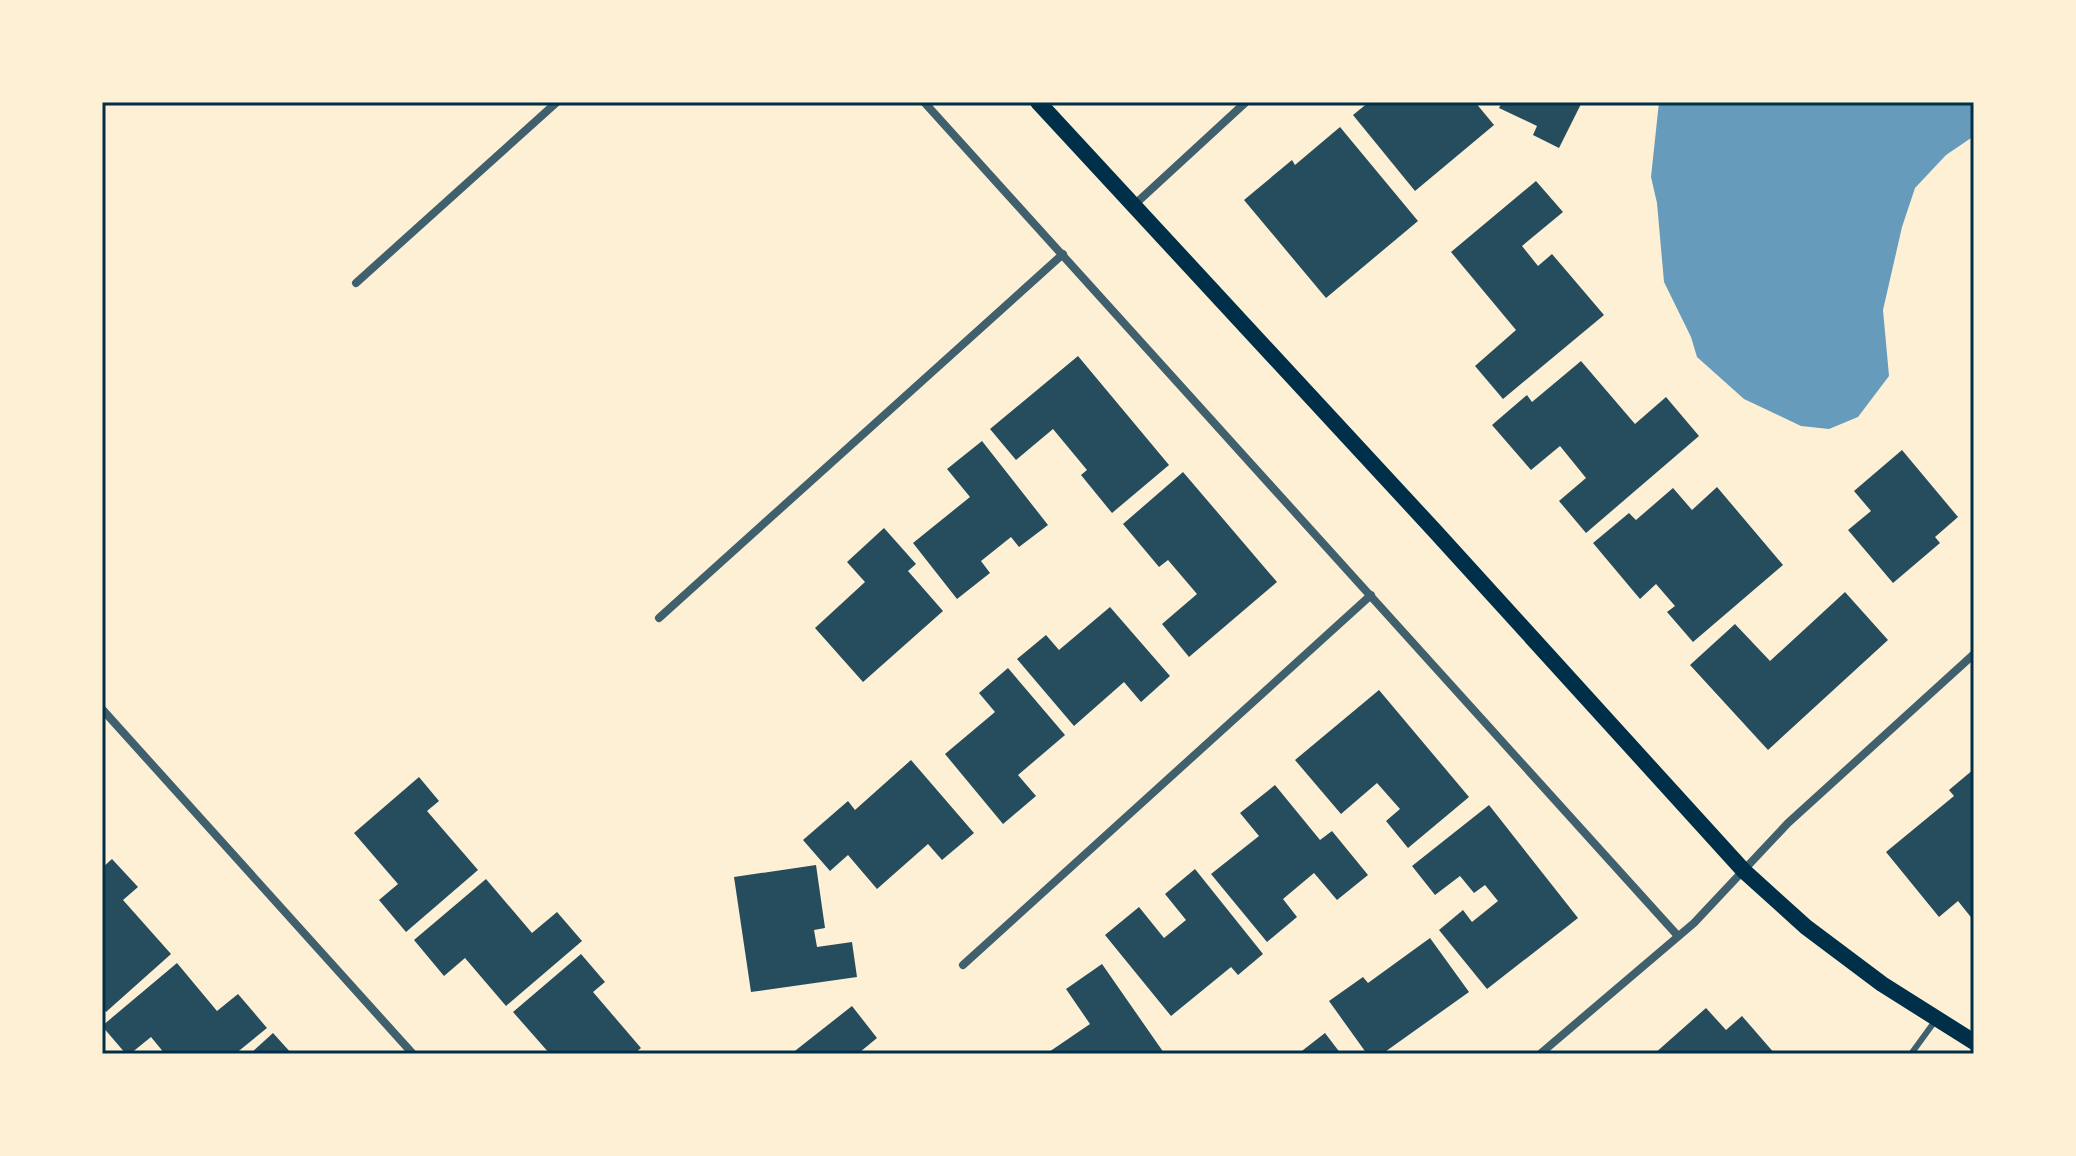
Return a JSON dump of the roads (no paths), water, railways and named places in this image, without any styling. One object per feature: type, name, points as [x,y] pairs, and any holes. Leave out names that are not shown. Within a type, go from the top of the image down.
[{"type":"main road","points":[[1038,102],[1744,871],[1806,927],[1882,984],[1974,1042]]},
{"type":"street","points":[[356,283],[557,102]]},
{"type":"street","points":[[924,102],[1678,936]]},
{"type":"street","points":[[1133,207],[1246,102]]},
{"type":"street","points":[[659,618],[1063,254]]},
{"type":"street","points":[[963,965],[1371,595]]},
{"type":"street","points":[[1540,1054],[1678,936],[1788,823],[1974,654]]},
{"type":"street","points":[[102,709],[413,1054]]},
{"type":"lane","points":[[1911,1054],[1937,1019]]},
{"type":"water","points":[[1659,102],[1974,102],[1974,136],[1946,155],[1915,188],[1902,227],[1883,310],[1889,376],[1858,417],[1829,429],[1801,426],[1744,399],[1697,357],[1691,337],[1664,282],[1657,203],[1651,177]]}]
